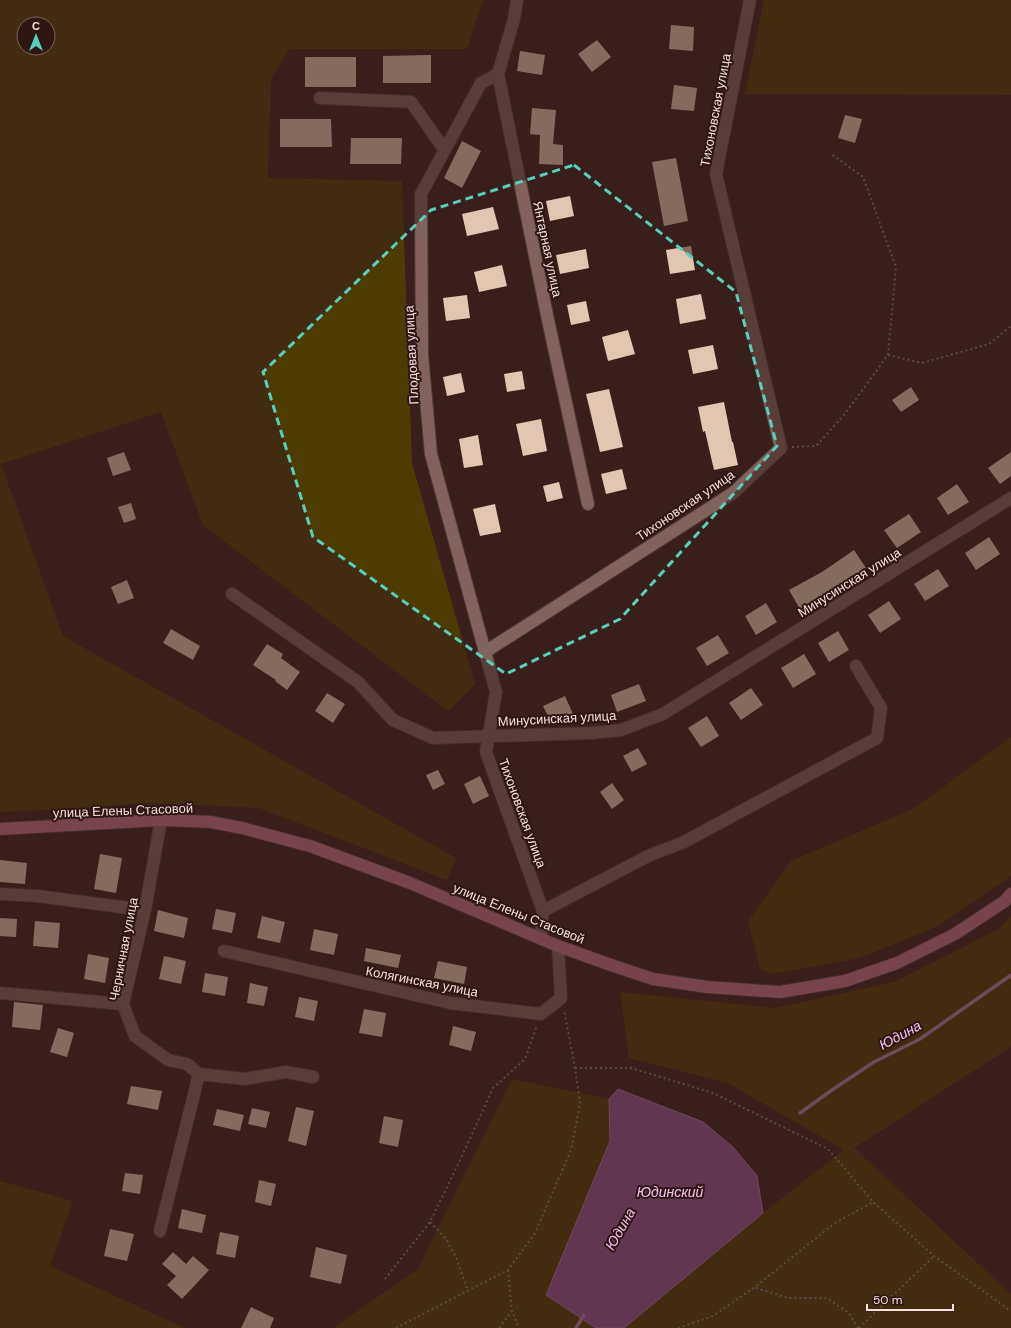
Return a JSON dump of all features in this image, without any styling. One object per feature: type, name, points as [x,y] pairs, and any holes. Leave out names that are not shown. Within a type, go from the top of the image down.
[{"type":"main road","name":"улица Елены Стасовой","points":[[0,829],[161,820],[211,822],[242,828],[310,846],[410,883],[558,946],[653,979],[707,988],[780,992],[845,981],[897,963],[955,934],[1005,901],[1011,894]]},
{"type":"street","name":"Янтарная улица","points":[[516,0],[514,19],[498,74],[548,320],[588,504]]},
{"type":"street","name":"Тихоновская улица","points":[[541,938],[543,910],[486,752],[490,736],[496,692],[485,652],[733,493],[781,448],[716,174],[750,0]]},
{"type":"street","name":"Плодовая улица","points":[[485,652],[431,454],[422,355],[421,194],[444,149],[482,83],[498,74]]},
{"type":"street","points":[[320,98],[411,102],[444,149]]},
{"type":"street","name":"Минусинская улица","points":[[232,594],[358,682],[393,720],[433,738],[591,734],[621,730],[663,714],[1011,498]]},
{"type":"street","points":[[543,910],[648,856],[684,842],[877,738],[881,708],[856,666]]},
{"type":"street","name":"Черничная улица","points":[[161,820],[145,910],[123,1004],[134,1036],[168,1060],[187,1064],[199,1074]]},
{"type":"street","points":[[0,894],[37,896],[145,910]]},
{"type":"street","points":[[541,1014],[561,998],[558,946]]},
{"type":"street","name":"Колягинская улица","points":[[224,951],[450,1003],[541,1014]]},
{"type":"street","points":[[0,993],[123,1004]]},
{"type":"street","points":[[160,1231],[199,1074],[245,1079],[286,1072],[312,1077]]},
{"type":"path","points":[[781,448],[816,446],[844,415],[888,355],[896,267],[863,177],[830,153]]},
{"type":"path","points":[[888,355],[922,363],[989,344],[1011,326]]},
{"type":"path","points":[[396,1328],[508,1270],[535,1233],[571,1150],[580,1103],[575,1068],[561,998]]},
{"type":"path","points":[[385,1279],[430,1222],[493,1088],[524,1060],[541,1014]]},
{"type":"path","points":[[575,1068],[631,1068],[713,1093],[828,1149],[873,1202],[934,1256],[1011,1311]]},
{"type":"path","points":[[678,1328],[713,1316],[755,1287],[835,1223],[873,1202]]},
{"type":"path","points":[[430,1222],[446,1239],[455,1255],[468,1291]]},
{"type":"path","points":[[755,1287],[788,1298],[827,1298],[849,1313],[858,1328],[934,1256]]},
{"type":"path","points":[[508,1270],[512,1311],[519,1328]]},
{"type":"path","points":[[499,1328],[512,1311]]},
{"type":"highlighted area","points":[[574,165],[736,292],[777,446],[620,619],[506,674],[313,537],[263,372],[431,210]]},
{"type":"shaded area","points":[[0,0],[483,0],[467,49],[290,49],[271,78],[268,178],[402,181],[412,463],[475,684],[448,711],[203,525],[161,412],[1,464],[63,636],[456,858],[447,880],[259,808],[148,803],[0,812]]},
{"type":"shaded area","points":[[764,0],[1011,0],[1011,95],[745,94]]},
{"type":"shaded area","points":[[1011,737],[1011,876],[938,926],[860,958],[772,974],[760,969],[748,921],[791,861],[915,808]]},
{"type":"shaded area","points":[[1011,916],[1011,1047],[854,1148],[1011,1294],[1011,1328],[624,1328],[763,1213],[844,1150],[728,1083],[629,1058],[620,992],[775,1008],[894,982],[999,929]]},
{"type":"shaded area","points":[[512,1079],[609,1099],[610,1141],[546,1294],[596,1328],[333,1328],[418,1269]]},
{"type":"shaded area","points":[[0,1181],[73,1201],[50,1266],[185,1328],[0,1328]]},
{"type":"water","name":"Юдинский","points":[[618,1089],[703,1122],[733,1147],[757,1176],[763,1213],[624,1328],[596,1328],[546,1295],[610,1141],[609,1099]]},
{"type":"building","points":[[671,25],[694,27],[693,51],[669,49]]},
{"type":"building","points":[[597,40],[611,57],[592,72],[578,54]]},
{"type":"building","points":[[520,51],[545,55],[542,75],[517,71]]},
{"type":"building","points":[[431,55],[431,83],[383,83],[383,56]]},
{"type":"building","points":[[305,57],[356,57],[356,87],[305,87]]},
{"type":"building","points":[[674,85],[697,88],[694,111],[671,109]]},
{"type":"building","points":[[532,108],[556,110],[553,144],[563,145],[563,165],[539,164],[540,135],[530,134]]},
{"type":"building","points":[[845,115],[862,119],[855,143],[838,138]]},
{"type":"building","points":[[280,119],[331,119],[332,147],[280,147]]},
{"type":"building","points":[[351,138],[402,138],[401,164],[350,164]]},
{"type":"building","points":[[462,141],[481,151],[462,188],[444,178]]},
{"type":"building","points":[[676,158],[688,221],[664,226],[652,162]]},
{"type":"building","points":[[570,196],[574,216],[550,221],[546,201]]},
{"type":"building","points":[[493,207],[499,229],[467,236],[462,214]]},
{"type":"building","points":[[691,246],[695,270],[670,274],[666,250]]},
{"type":"building","points":[[586,249],[589,268],[560,274],[556,255]]},
{"type":"building","points":[[502,265],[507,286],[479,292],[474,272]]},
{"type":"building","points":[[701,294],[706,319],[680,324],[676,299]]},
{"type":"building","points":[[467,295],[470,318],[446,321],[443,298]]},
{"type":"building","points":[[586,301],[590,321],[571,325],[567,305]]},
{"type":"building","points":[[628,330],[635,354],[608,361],[602,337]]},
{"type":"building","points":[[713,345],[718,369],[693,374],[688,350]]},
{"type":"building","points":[[522,371],[525,389],[507,392],[504,374]]},
{"type":"building","points":[[461,373],[465,392],[447,396],[443,377]]},
{"type":"building","points":[[911,387],[919,400],[901,412],[892,400]]},
{"type":"building","points":[[609,389],[623,447],[600,452],[586,394]]},
{"type":"building","points":[[724,402],[738,465],[714,470],[705,431],[703,432],[698,407]]},
{"type":"building","points":[[541,419],[547,451],[523,456],[516,424]]},
{"type":"building","points":[[478,435],[483,465],[464,468],[459,439]]},
{"type":"building","points":[[124,452],[131,470],[113,476],[107,458]]},
{"type":"building","points":[[1011,452],[1011,476],[1000,484],[988,468]]},
{"type":"building","points":[[622,469],[627,489],[606,494],[601,474]]},
{"type":"building","points":[[559,482],[563,498],[547,502],[543,486]]},
{"type":"building","points":[[957,484],[969,502],[948,515],[937,498]]},
{"type":"building","points":[[131,503],[136,519],[124,523],[118,507]]},
{"type":"building","points":[[495,504],[501,532],[480,536],[473,509]]},
{"type":"building","points":[[909,514],[921,532],[897,548],[884,530]]},
{"type":"building","points":[[989,537],[1000,554],[976,570],[965,553]]},
{"type":"building","points":[[854,550],[866,568],[800,609],[789,590],[822,572]]},
{"type":"building","points":[[938,569],[949,586],[925,601],[914,584]]},
{"type":"building","points":[[127,580],[134,598],[118,604],[111,587]]},
{"type":"building","points":[[889,601],[901,619],[880,633],[868,615]]},
{"type":"building","points":[[766,603],[777,622],[756,635],[745,616]]},
{"type":"building","points":[[171,629],[200,646],[193,660],[163,643]]},
{"type":"building","points":[[838,631],[849,650],[829,662],[818,643]]},
{"type":"building","points":[[718,635],[729,653],[707,666],[696,648]]},
{"type":"building","points":[[267,644],[283,654],[281,658],[300,672],[287,690],[275,681],[276,680],[253,665]]},
{"type":"building","points":[[804,654],[816,674],[793,688],[781,668]]},
{"type":"building","points":[[639,684],[646,701],[617,712],[611,695]]},
{"type":"building","points":[[751,688],[763,705],[741,720],[729,703]]},
{"type":"building","points":[[327,693],[345,704],[333,723],[315,711]]},
{"type":"building","points":[[565,696],[573,714],[552,724],[543,706]]},
{"type":"building","points":[[707,716],[719,736],[701,747],[688,728]]},
{"type":"building","points":[[638,748],[647,764],[632,772],[623,756]]},
{"type":"building","points":[[438,770],[445,784],[433,790],[426,775]]},
{"type":"building","points":[[480,776],[489,796],[473,804],[464,784]]},
{"type":"building","points":[[612,783],[624,800],[612,809],[600,792]]},
{"type":"building","points":[[100,854],[122,858],[116,893],[94,889]]},
{"type":"building","points":[[0,860],[27,863],[25,884],[0,882]]},
{"type":"building","points":[[216,909],[236,913],[232,933],[212,929]]},
{"type":"building","points":[[158,910],[188,918],[184,938],[154,931]]},
{"type":"building","points":[[262,916],[285,922],[280,943],[257,938]]},
{"type":"building","points":[[0,918],[17,919],[16,937],[0,936]]},
{"type":"building","points":[[35,921],[60,923],[58,948],[33,946]]},
{"type":"building","points":[[314,929],[338,934],[334,955],[310,950]]},
{"type":"building","points":[[366,948],[401,955],[398,968],[364,961]]},
{"type":"building","points":[[88,954],[109,958],[105,983],[84,979]]},
{"type":"building","points":[[164,956],[186,961],[181,984],[159,979]]},
{"type":"building","points":[[438,961],[467,967],[464,984],[434,978]]},
{"type":"building","points":[[205,973],[228,977],[225,996],[202,992]]},
{"type":"building","points":[[250,983],[268,987],[264,1006],[247,1003]]},
{"type":"building","points":[[299,997],[318,1001],[314,1021],[295,1017]]},
{"type":"building","points":[[14,1002],[43,1005],[40,1030],[12,1027]]},
{"type":"building","points":[[364,1009],[386,1013],[382,1037],[359,1033]]},
{"type":"building","points":[[453,1026],[476,1032],[471,1051],[449,1045]]},
{"type":"building","points":[[58,1028],[74,1033],[67,1057],[50,1052]]},
{"type":"building","points":[[131,1086],[162,1091],[158,1110],[127,1104]]},
{"type":"building","points":[[296,1107],[314,1111],[306,1146],[288,1141]]},
{"type":"building","points":[[252,1108],[270,1112],[266,1128],[248,1124]]},
{"type":"building","points":[[217,1109],[244,1115],[240,1131],[213,1125]]},
{"type":"building","points":[[384,1116],[403,1120],[398,1147],[379,1143]]},
{"type":"building","points":[[125,1173],[143,1175],[140,1194],[122,1191]]},
{"type":"building","points":[[259,1180],[276,1184],[271,1206],[255,1202]]},
{"type":"building","points":[[182,1209],[206,1215],[202,1233],[178,1228]]},
{"type":"building","points":[[110,1229],[134,1234],[127,1261],[104,1256]]},
{"type":"building","points":[[220,1232],[239,1236],[235,1258],[216,1254]]},
{"type":"building","points":[[316,1247],[347,1255],[341,1284],[310,1277]]},
{"type":"building","points":[[173,1252],[186,1264],[193,1256],[209,1270],[182,1299],[167,1285],[176,1276],[162,1264]]},
{"type":"building","points":[[251,1307],[274,1318],[270,1328],[241,1328]]},
{"type":"waterway","name":"Юдина","points":[[800,1113],[874,1062],[920,1039],[1011,975]]},
{"type":"waterway","name":"Юдина","points":[[576,1328],[584,1315]]}]
